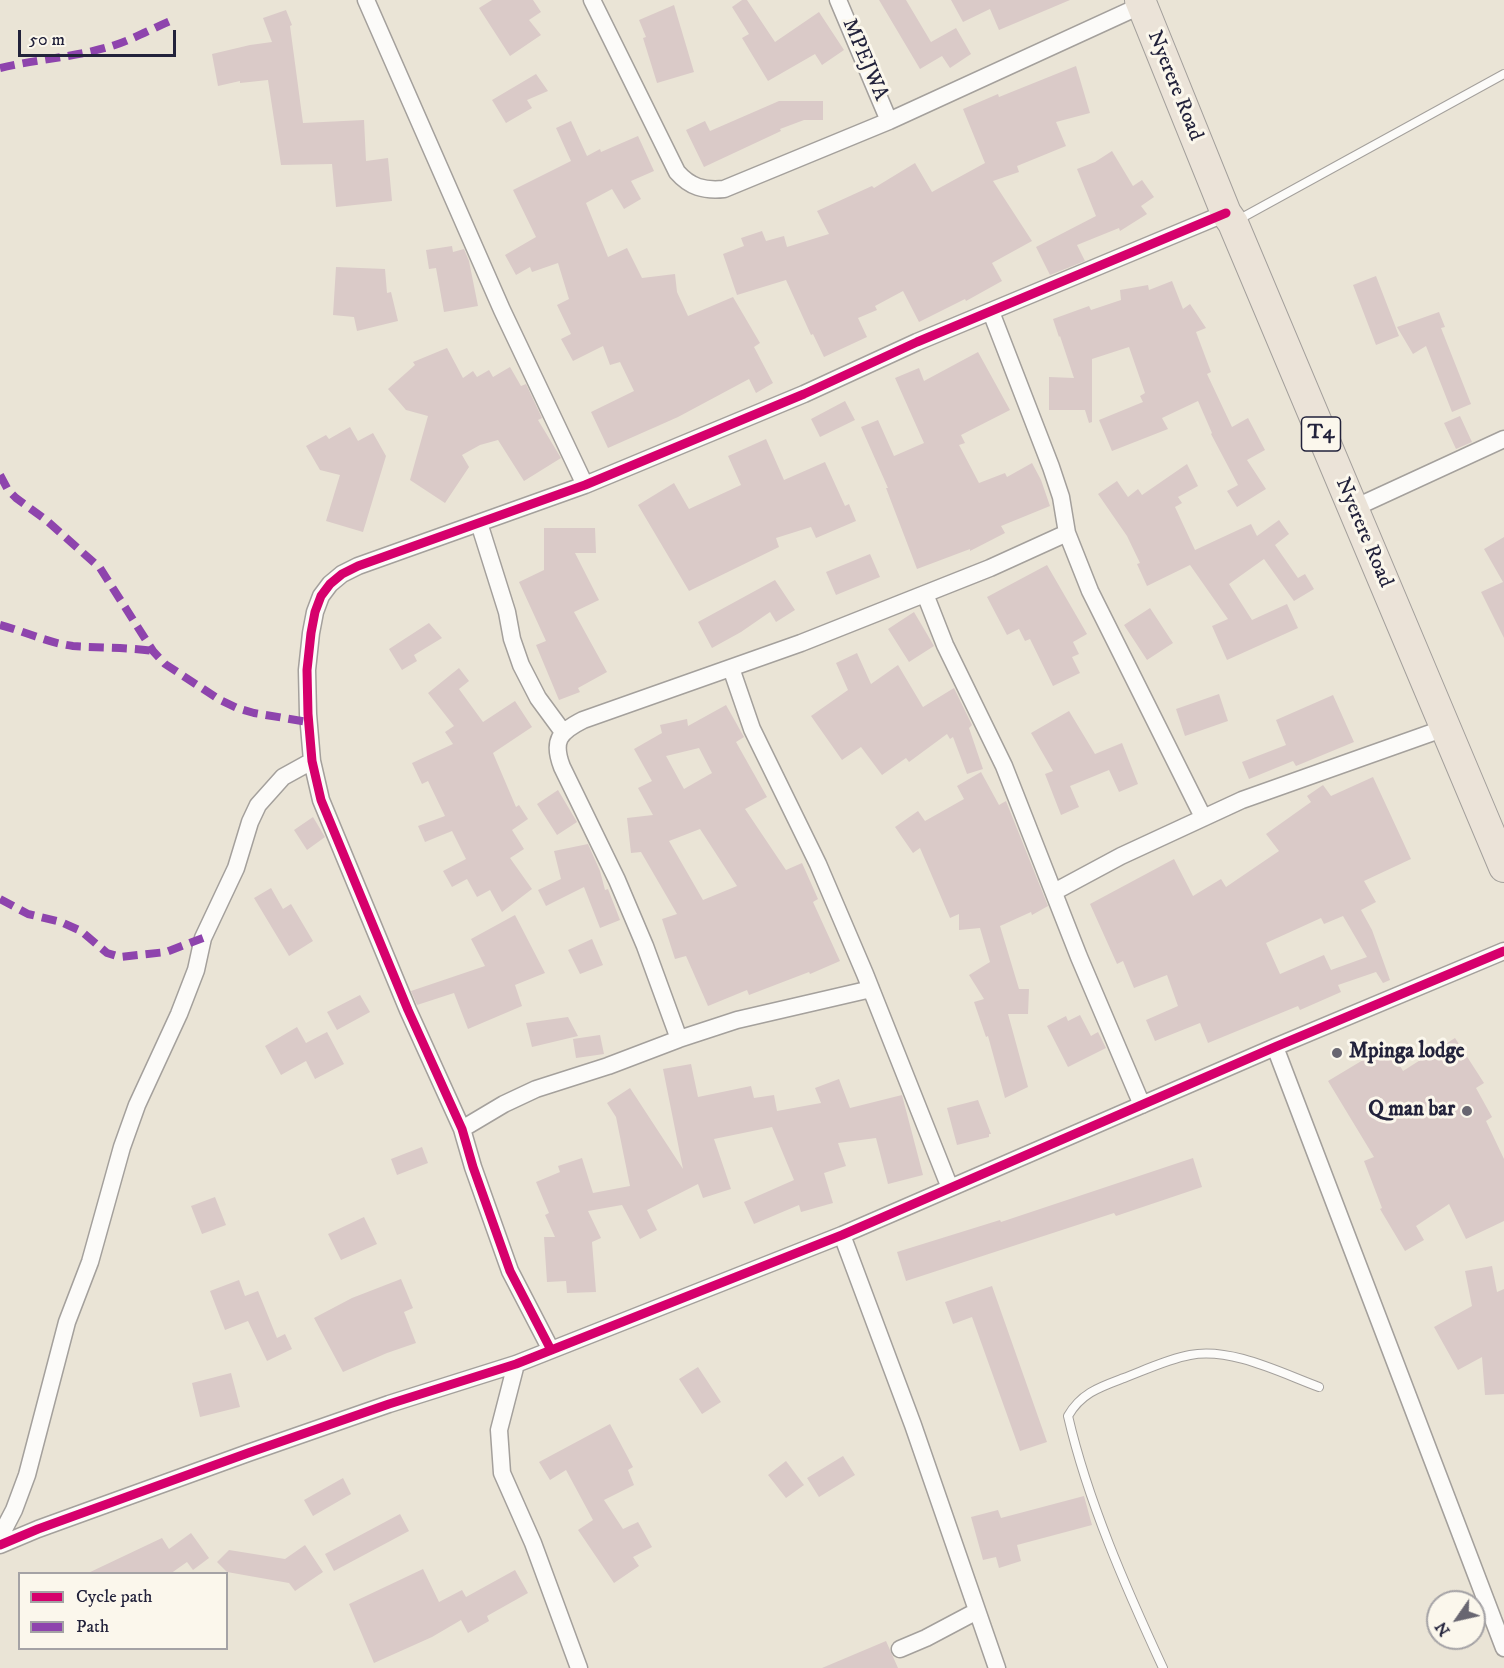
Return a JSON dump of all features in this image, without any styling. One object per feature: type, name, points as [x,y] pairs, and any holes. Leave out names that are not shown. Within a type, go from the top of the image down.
[{"type":"highway","name":"Nyerere Road","points":[[1141,2],[1229,218],[1504,867]]},
{"type":"street","points":[[366,0],[502,310],[585,485]]},
{"type":"street","points":[[592,0],[677,172],[685,181],[697,188],[712,190],[724,189],[889,121],[1141,2]]},
{"type":"street","name":"MPEJWA","points":[[838,0],[889,121]]},
{"type":"street","points":[[551,1350],[510,1271],[462,1129],[408,1010],[321,800],[312,761],[307,670],[315,612],[321,596],[342,574],[358,566],[383,559],[585,485],[804,394],[917,342],[1229,218]]},
{"type":"street","points":[[992,312],[1061,496],[1067,533],[1090,591],[1203,817]]},
{"type":"street","points":[[1352,509],[1504,439]]},
{"type":"street","points":[[479,523],[521,665],[538,698],[563,732]]},
{"type":"street","points":[[679,1039],[645,946],[617,880],[562,767],[557,749],[563,732],[583,720],[801,643],[990,568],[1067,533]]},
{"type":"street","points":[[925,594],[945,645],[1004,766],[1142,1105]]},
{"type":"street","points":[[731,668],[759,746],[818,864],[871,989],[950,1188]]},
{"type":"street","points":[[1054,892],[1121,856],[1252,796],[1444,728]]},
{"type":"street","points":[[0,1537],[14,1510],[27,1475],[67,1322],[90,1262],[122,1147],[136,1106],[179,1014],[196,970],[206,930],[236,868],[250,822],[258,805],[283,777],[312,761]]},
{"type":"street","points":[[0,1545],[38,1528],[248,1453],[389,1404],[516,1364],[842,1235],[1275,1047],[1504,951]]},
{"type":"street","points":[[462,1129],[504,1104],[536,1089],[608,1066],[679,1039],[737,1020],[871,989]]},
{"type":"street","points":[[1275,1047],[1504,1648]]},
{"type":"street","points":[[842,1235],[912,1425],[997,1668]]},
{"type":"street","points":[[516,1364],[499,1430],[502,1473],[533,1543],[579,1668]]},
{"type":"street","points":[[900,1649],[977,1611]]},
{"type":"lane","points":[[1229,218],[1504,74]]},
{"type":"lane","points":[[1162,1668],[1104,1526],[1075,1445],[1068,1416],[1076,1401],[1101,1386],[1191,1355],[1213,1354],[1245,1359],[1319,1387]]},
{"type":"building","points":[[492,0],[533,0],[541,12],[529,20],[541,35],[510,56],[479,8]]},
{"type":"building","points":[[742,0],[747,0],[775,42],[819,12],[844,50],[822,65],[815,54],[768,81],[742,38],[749,34],[732,7]]},
{"type":"building","points":[[879,0],[906,0],[931,42],[956,28],[971,54],[950,68],[942,56],[920,69]]},
{"type":"building","points":[[951,0],[1070,0],[999,30],[990,9],[963,22]]},
{"type":"building","points":[[674,5],[694,72],[657,83],[643,38],[646,37],[639,20]]},
{"type":"building","points":[[286,10],[292,25],[290,26],[303,123],[364,120],[366,161],[388,158],[392,201],[336,207],[332,164],[281,165],[268,80],[240,83],[240,81],[218,86],[212,54],[272,42],[263,18]]},
{"type":"building","points":[[1076,66],[1090,113],[1056,122],[1066,146],[1017,166],[1019,172],[993,181],[1032,241],[992,263],[1002,281],[966,301],[965,299],[919,322],[903,291],[875,306],[877,310],[858,318],[867,337],[824,357],[813,334],[811,335],[786,280],[737,295],[723,254],[744,246],[741,238],[762,231],[766,241],[784,236],[787,247],[829,234],[817,211],[872,186],[874,188],[915,163],[932,192],[985,163],[963,109]]},
{"type":"building","points":[[536,74],[548,91],[527,100],[532,108],[506,123],[492,100]]},
{"type":"building","points":[[779,101],[823,101],[823,120],[804,120],[780,129],[781,131],[704,167],[686,130],[705,121],[710,131]]},
{"type":"building","points":[[571,121],[587,156],[638,136],[654,171],[631,181],[641,199],[624,209],[612,189],[586,203],[608,257],[627,248],[642,278],[675,274],[677,292],[688,316],[733,297],[760,343],[754,347],[773,383],[756,393],[749,379],[678,417],[608,448],[591,412],[634,391],[620,362],[610,365],[603,346],[573,361],[561,339],[571,334],[557,305],[569,299],[558,263],[532,272],[530,267],[516,275],[505,255],[536,237],[513,190],[571,161],[556,128]]},
{"type":"building","points":[[1112,151],[1133,186],[1142,180],[1154,197],[1141,206],[1147,214],[1120,231],[1119,228],[1077,245],[1085,261],[1050,275],[1036,247],[1096,216],[1077,169],[1095,162]]},
{"type":"building","points":[[452,246],[453,252],[464,249],[469,261],[478,306],[444,312],[436,268],[429,269],[426,250]]},
{"type":"building","points":[[336,267],[385,269],[387,293],[391,292],[398,321],[357,331],[354,317],[333,315]]},
{"type":"building","points":[[1376,276],[1399,336],[1376,345],[1353,285]]},
{"type":"building","points":[[1172,281],[1183,309],[1190,304],[1206,328],[1196,332],[1211,372],[1207,374],[1232,427],[1248,418],[1265,450],[1247,460],[1266,489],[1237,507],[1227,491],[1238,485],[1211,434],[1198,401],[1162,418],[1168,429],[1112,451],[1099,420],[1143,402],[1140,396],[1145,393],[1129,347],[1092,359],[1092,422],[1089,423],[1085,410],[1049,410],[1049,377],[1074,378],[1053,319],[1089,306],[1091,310],[1121,300],[1120,290],[1148,285],[1149,290]]},
{"type":"building","points":[[1439,312],[1445,327],[1441,328],[1471,404],[1452,412],[1426,346],[1413,354],[1397,327]]},
{"type":"building","points":[[447,348],[463,378],[473,371],[477,377],[489,370],[493,377],[510,367],[521,386],[526,384],[542,418],[538,420],[561,458],[524,481],[498,440],[480,445],[462,455],[469,467],[445,503],[410,480],[428,416],[406,410],[388,389],[415,365],[413,362]]},
{"type":"building","points":[[978,352],[1010,410],[961,435],[965,443],[959,445],[979,483],[1005,473],[1007,477],[1032,463],[1050,506],[1001,526],[1005,533],[970,551],[970,549],[917,569],[886,488],[888,488],[861,427],[878,420],[894,456],[924,443],[895,378],[919,368],[924,381]]},
{"type":"building","points":[[845,401],[855,420],[820,437],[811,419]]},
{"type":"building","points":[[1460,416],[1472,442],[1456,449],[1444,423]]},
{"type":"building","points":[[350,427],[358,441],[373,433],[386,456],[363,532],[326,521],[340,475],[320,470],[306,446],[326,435],[329,439]]},
{"type":"building","points":[[766,439],[784,480],[825,462],[845,506],[849,504],[856,521],[816,538],[811,527],[776,538],[779,547],[689,591],[638,505],[674,483],[689,509],[741,485],[728,456]]},
{"type":"building","points":[[1187,464],[1198,486],[1178,497],[1182,503],[1175,507],[1195,550],[1251,524],[1257,536],[1279,520],[1289,534],[1275,545],[1298,578],[1305,574],[1314,589],[1294,601],[1264,559],[1229,584],[1252,620],[1287,604],[1298,628],[1227,660],[1212,626],[1228,619],[1190,565],[1147,586],[1137,564],[1140,563],[1127,536],[1098,494],[1117,481],[1128,497],[1138,489],[1142,495]]},
{"type":"building","points":[[544,528],[595,528],[596,553],[575,553],[599,600],[574,612],[607,672],[578,688],[580,692],[559,700],[536,645],[546,641],[519,582],[544,570]]},
{"type":"building","points":[[1504,537],[1504,638],[1481,592],[1503,582],[1484,549]]},
{"type":"building","points":[[870,554],[880,577],[836,595],[826,572]]},
{"type":"building","points":[[1047,565],[1087,634],[1073,642],[1079,654],[1072,657],[1080,673],[1053,686],[1030,639],[1025,641],[1019,629],[1007,635],[987,597]]},
{"type":"building","points":[[775,580],[795,610],[776,622],[770,612],[712,648],[698,622]]},
{"type":"building","points":[[1150,608],[1173,643],[1147,660],[1124,625]]},
{"type":"building","points":[[914,612],[934,646],[909,662],[888,629]]},
{"type":"building","points":[[429,623],[442,638],[414,655],[417,661],[402,670],[389,649]]},
{"type":"building","points":[[857,653],[871,684],[898,665],[923,707],[954,688],[972,725],[969,728],[983,769],[967,774],[953,737],[950,739],[947,734],[909,762],[906,758],[882,775],[861,747],[842,760],[811,716],[848,690],[836,663]]},
{"type":"building","points":[[459,668],[469,681],[459,689],[483,722],[515,701],[532,727],[493,753],[516,807],[519,805],[528,819],[512,830],[524,849],[510,858],[532,889],[502,912],[490,890],[477,897],[467,879],[452,887],[443,871],[466,859],[452,831],[425,842],[418,826],[445,816],[428,781],[422,784],[412,763],[453,744],[445,732],[454,726],[428,693]]},
{"type":"building","points":[[1219,694],[1228,721],[1185,736],[1176,709]]},
{"type":"building","points":[[1333,695],[1354,742],[1296,766],[1293,761],[1249,779],[1242,762],[1286,745],[1276,720]]},
{"type":"building","points":[[726,705],[744,737],[736,742],[767,797],[745,809],[786,870],[802,863],[818,899],[813,902],[840,961],[749,995],[747,990],[708,1006],[686,956],[675,959],[662,919],[677,914],[641,852],[631,853],[627,818],[653,815],[638,788],[652,781],[634,749],[662,733],[660,725],[687,719],[688,726]],"holes":[[[699,748],[712,773],[684,789],[666,756]],[[700,829],[737,886],[703,900],[669,841]]]},
{"type":"building","points":[[1069,711],[1095,754],[1122,743],[1138,784],[1119,792],[1109,770],[1070,786],[1079,807],[1061,815],[1045,774],[1053,771],[1031,733]]},
{"type":"building","points":[[981,772],[999,805],[1006,801],[1048,906],[1032,915],[1031,912],[1000,926],[1019,989],[1029,989],[1028,1014],[1008,1014],[1028,1087],[1005,1098],[988,1036],[986,1037],[974,1002],[984,999],[969,975],[990,962],[980,928],[959,930],[959,914],[950,918],[920,848],[913,853],[895,827],[918,811],[925,821],[964,799],[957,786]]},
{"type":"building","points":[[1373,777],[1411,859],[1364,881],[1376,902],[1361,910],[1372,930],[1390,980],[1383,983],[1376,972],[1338,985],[1341,992],[1300,1010],[1298,1006],[1208,1043],[1200,1023],[1155,1041],[1146,1020],[1178,1006],[1167,975],[1134,988],[1123,961],[1117,964],[1090,904],[1174,859],[1193,896],[1221,879],[1226,887],[1279,851],[1266,834],[1311,802],[1307,796],[1323,785],[1331,796]],"holes":[[[1343,916],[1367,957],[1331,970],[1324,955],[1280,974],[1266,943],[1321,918],[1324,924]]]},
{"type":"building","points":[[558,790],[577,822],[557,835],[537,804]]},
{"type":"building","points":[[313,817],[325,837],[307,850],[294,830]]},
{"type":"building","points":[[588,844],[600,871],[605,890],[608,889],[620,920],[600,928],[584,887],[546,906],[538,890],[561,879],[554,851]]},
{"type":"building","points":[[271,888],[283,909],[291,904],[313,941],[289,956],[254,898]]},
{"type":"building","points":[[515,915],[545,973],[515,985],[522,1006],[468,1029],[454,993],[417,1005],[411,991],[485,966],[471,939]]},
{"type":"building","points":[[592,939],[603,965],[580,974],[568,950]]},
{"type":"building","points":[[360,995],[370,1012],[337,1030],[327,1012]]},
{"type":"building","points":[[1080,1015],[1091,1036],[1098,1032],[1106,1048],[1068,1067],[1047,1026],[1066,1016],[1068,1021]]},
{"type":"building","points":[[568,1017],[578,1036],[532,1047],[526,1023]]},
{"type":"building","points":[[297,1027],[306,1043],[327,1032],[344,1064],[315,1079],[306,1061],[281,1075],[265,1046]]},
{"type":"building","points":[[600,1035],[604,1054],[576,1058],[573,1039]]},
{"type":"building","points":[[1455,1038],[1484,1083],[1476,1088],[1492,1117],[1486,1121],[1504,1159],[1504,1221],[1466,1239],[1449,1204],[1416,1226],[1424,1240],[1405,1251],[1380,1209],[1382,1208],[1364,1161],[1374,1157],[1328,1081],[1388,1045],[1403,1071]]},
{"type":"building","points":[[691,1064],[698,1097],[751,1086],[754,1098],[774,1095],[777,1111],[821,1103],[815,1088],[839,1079],[850,1108],[902,1095],[923,1175],[888,1184],[876,1138],[838,1143],[846,1166],[824,1173],[833,1203],[801,1212],[799,1205],[754,1224],[744,1202],[794,1180],[772,1127],[714,1139],[731,1189],[703,1198],[698,1184],[647,1210],[657,1230],[640,1239],[622,1205],[588,1211],[601,1238],[592,1242],[596,1292],[567,1293],[566,1281],[547,1282],[544,1237],[555,1237],[545,1215],[549,1213],[536,1182],[560,1172],[558,1166],[582,1158],[593,1193],[630,1186],[616,1117],[607,1103],[630,1088],[683,1169],[663,1069]]},
{"type":"building","points":[[978,1100],[991,1134],[989,1137],[957,1145],[947,1108]]},
{"type":"building","points":[[422,1147],[428,1163],[397,1175],[391,1159]]},
{"type":"building","points":[[1193,1158],[1202,1187],[1116,1216],[1114,1213],[906,1281],[897,1252],[1000,1220],[1001,1222]]},
{"type":"building","points":[[215,1197],[226,1225],[202,1234],[191,1206]]},
{"type":"building","points":[[364,1217],[377,1244],[341,1260],[328,1234]]},
{"type":"building","points":[[1492,1266],[1497,1292],[1504,1289],[1504,1394],[1485,1395],[1482,1357],[1458,1370],[1434,1327],[1472,1306],[1465,1271]]},
{"type":"building","points":[[401,1279],[413,1308],[404,1312],[416,1343],[343,1372],[314,1318],[352,1298]]},
{"type":"building","points":[[239,1280],[245,1296],[258,1291],[277,1338],[285,1334],[292,1349],[267,1361],[248,1321],[225,1330],[210,1291]]},
{"type":"building","points":[[992,1286],[1047,1442],[1020,1451],[972,1317],[953,1324],[945,1302]]},
{"type":"building","points":[[698,1367],[721,1402],[702,1414],[679,1379]]},
{"type":"building","points":[[231,1373],[240,1407],[200,1417],[192,1383]]},
{"type":"building","points":[[610,1424],[633,1467],[628,1470],[634,1485],[604,1500],[623,1529],[638,1522],[652,1547],[633,1557],[639,1566],[614,1583],[578,1530],[593,1520],[566,1470],[550,1480],[539,1462]]},
{"type":"building","points":[[843,1456],[855,1475],[819,1497],[807,1478]]},
{"type":"building","points":[[786,1461],[804,1485],[786,1498],[768,1475]]},
{"type":"building","points":[[343,1478],[351,1494],[313,1516],[304,1500]]},
{"type":"building","points":[[1084,1496],[1092,1525],[1017,1545],[1021,1561],[999,1568],[996,1557],[983,1560],[971,1517],[998,1510],[1001,1518]]},
{"type":"building","points":[[400,1514],[409,1531],[334,1571],[325,1554]]},
{"type":"building","points":[[191,1533],[209,1558],[193,1570],[187,1562],[173,1572],[90,1572],[162,1538],[169,1549]]},
{"type":"building","points":[[305,1545],[323,1572],[295,1591],[289,1583],[227,1572],[217,1562],[229,1550],[285,1559]]},
{"type":"building","points":[[423,1569],[439,1602],[462,1590],[466,1597],[515,1570],[528,1593],[487,1616],[489,1621],[468,1633],[461,1620],[432,1637],[374,1663],[349,1604]]},
{"type":"building","points":[[886,1641],[898,1668],[822,1668]]},
{"type":"marked path","points":[[0,68],[101,49],[175,19]]},
{"type":"marked path","points":[[0,475],[8,490],[16,498],[46,520],[100,568],[153,651],[165,664],[220,700],[237,708],[308,722]]},
{"type":"marked path","points":[[0,625],[45,640],[73,646],[153,651]]},
{"type":"marked path","points":[[0,899],[28,914],[61,922],[81,931],[107,953],[120,957],[166,952],[203,938]]},
{"type":"cycle path","points":[[551,1350],[510,1271],[462,1129],[408,1010],[321,800],[312,761],[307,670],[311,633],[321,596],[342,574],[358,566],[585,485],[804,394],[917,342],[1226,213]]},
{"type":"cycle path","points":[[0,1545],[248,1453],[389,1404],[516,1364],[842,1235],[1275,1047],[1504,951]]},
{"type":"place","name":"Mpinga lodge","points":[[1337,1053]]},
{"type":"place","name":"Q man bar","points":[[1467,1111]]}]
